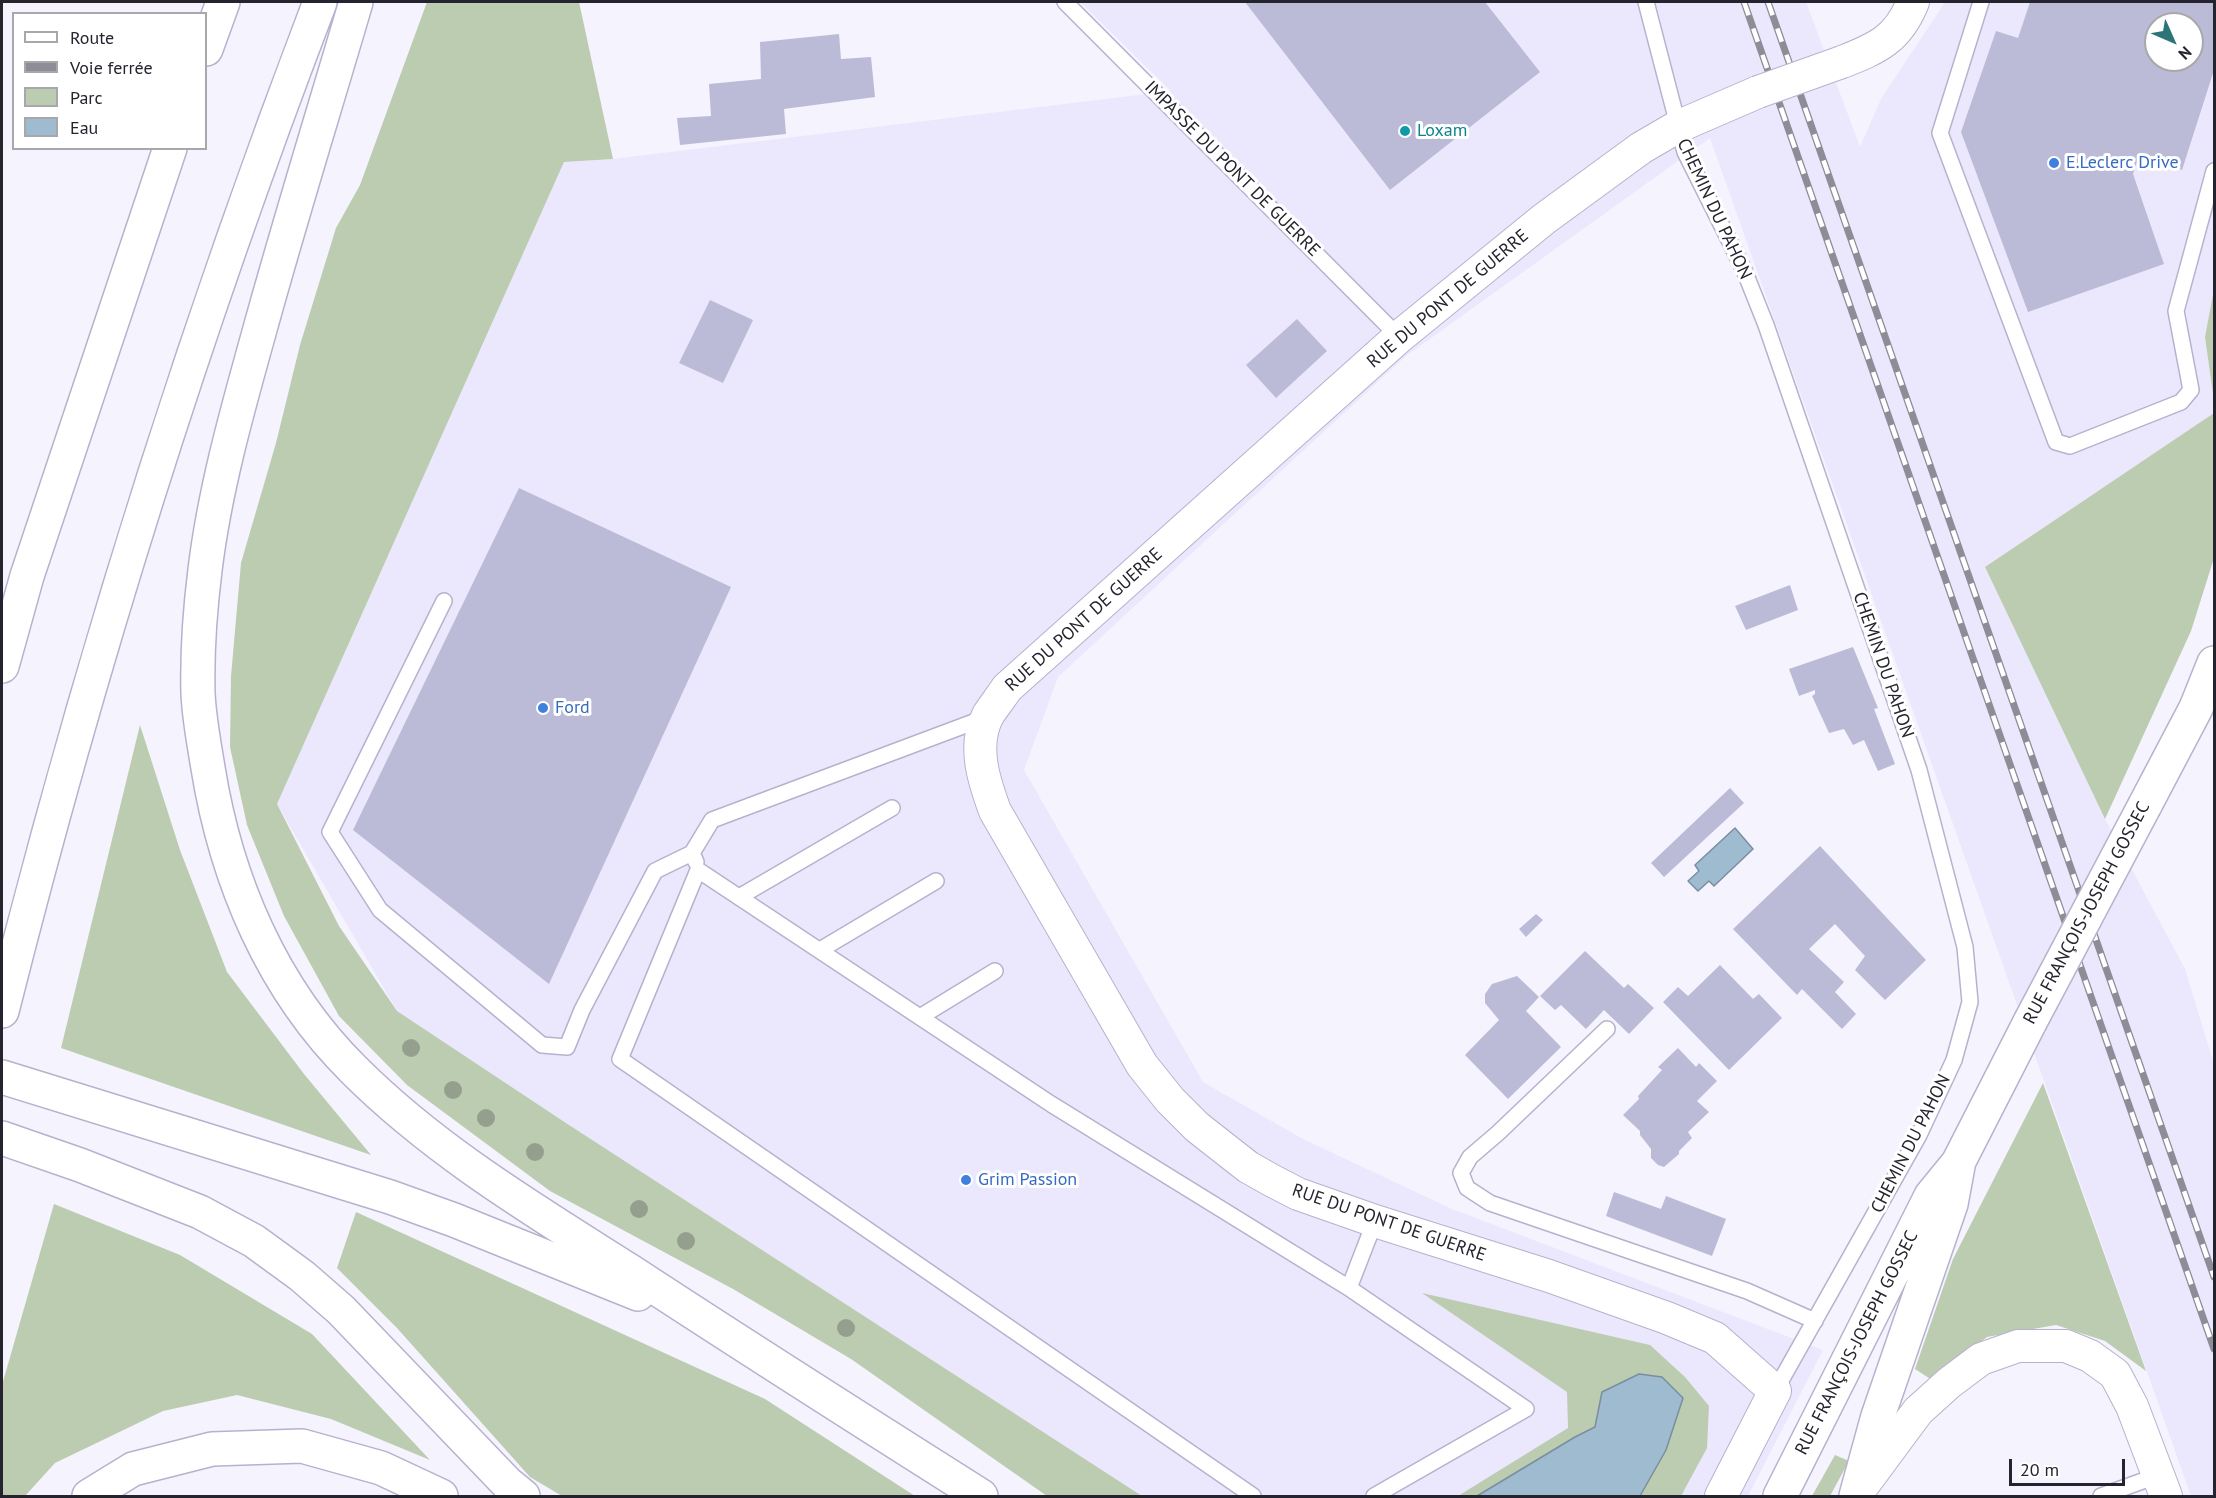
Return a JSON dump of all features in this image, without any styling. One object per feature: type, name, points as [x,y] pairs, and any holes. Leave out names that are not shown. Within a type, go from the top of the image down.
[{"type":"main road","points":[[207,46],[223,2]]},
{"type":"main road","points":[[2,1011],[60,790],[166,441],[232,240],[320,2]]},
{"type":"main road","points":[[356,2],[240,400],[212,524],[201,612],[198,693],[214,810],[241,896],[261,940],[304,1012],[351,1067],[402,1115],[487,1178],[981,1497]]},
{"type":"main road","points":[[2,666],[31,565],[169,150]]},
{"type":"main road","name":"RUE FRANÇOIS-JOSEPH GOSSEC","points":[[1780,1497],[1930,1196],[1958,1163],[2196,708],[2214,663]]},
{"type":"main road","points":[[2,1077],[390,1197],[454,1220],[711,1324]]},
{"type":"main road","points":[[2,1138],[81,1165],[200,1212],[254,1241],[302,1276],[341,1310],[523,1497]]},
{"type":"main road","name":"RUE FRANÇOIS-JOSEPH GOSSEC","points":[[1857,1495],[1878,1416],[1951,1204],[1958,1163]]},
{"type":"main road","points":[[89,1497],[133,1468],[212,1449],[302,1446],[381,1468],[441,1497]]},
{"type":"street","name":"RUE DU PONT DE GUERRE","points":[[1775,1391],[1715,1338],[1667,1318],[1549,1276],[1298,1194],[1248,1167],[1197,1127],[1170,1100],[1143,1065],[995,811],[982,775],[980,741],[987,717],[1006,688],[1400,336],[1544,219],[1641,148],[1677,127],[1758,92],[1872,51],[1888,40],[1902,24],[1912,2]]},
{"type":"street","points":[[1857,1495],[1918,1411],[1949,1383],[1982,1359],[2018,1346],[2066,1346],[2090,1356],[2115,1374],[2132,1406],[2162,1486]]},
{"type":"street","points":[[1721,1497],[1775,1391]]},
{"type":"lane","name":"IMPASSE DU PONT DE GUERRE","points":[[1065,2],[1400,336]]},
{"type":"lane","name":"CHEMIN DU PAHON","points":[[1646,2],[1685,152],[1744,270],[1766,325],[1919,770],[1965,946],[1970,1002],[1953,1060],[1919,1134],[1775,1391]]},
{"type":"lane","points":[[1981,2],[1940,133],[2056,442],[2070,446],[2181,402],[2191,390],[2176,311],[2214,171]]},
{"type":"lane","points":[[444,600],[330,832],[380,910],[542,1046],[567,1047],[582,1010],[655,871],[692,853],[712,820],[987,717]]},
{"type":"lane","points":[[739,897],[892,808]]},
{"type":"lane","points":[[692,853],[698,870],[1051,1104],[1348,1288],[1526,1409],[1374,1497]]},
{"type":"lane","points":[[698,870],[620,1059],[1252,1497]]},
{"type":"lane","points":[[820,950],[936,881]]},
{"type":"lane","points":[[920,1017],[995,971]]},
{"type":"lane","points":[[1607,1029],[1470,1157],[1461,1173],[1467,1188],[1490,1203],[1747,1291],[1815,1321]]},
{"type":"lane","points":[[1348,1288],[1375,1221]]},
{"type":"lane","points":[[2101,1497],[2162,1486]]},
{"type":"shaded area","points":[[1080,2],[1806,2],[1860,147],[1881,99],[1945,2],[2214,2],[2214,413],[1985,567],[2105,819],[2185,969],[2214,1064],[2214,1496],[2191,1496],[1710,138],[1406,356],[1204,542],[1058,677],[1024,770],[1203,1082],[1303,1139],[1452,1209],[1823,1350],[1748,1496],[1142,1496],[397,1011],[277,804],[564,162],[613,159],[1171,91]]},
{"type":"green space","points":[[427,2],[579,2],[613,159],[564,162],[277,804],[339,926],[397,1011],[1142,1496],[1047,1496],[851,1359],[733,1289],[550,1191],[407,1085],[339,1016],[284,916],[247,825],[230,747],[231,676],[241,563],[276,443],[300,345],[336,228],[360,185]]},
{"type":"green space","points":[[2214,289],[2214,401],[2205,337]]},
{"type":"green space","points":[[2214,413],[2214,558],[2191,631],[2105,819],[1985,567]]},
{"type":"green space","points":[[140,725],[180,850],[227,972],[304,1074],[371,1155],[61,1048]]},
{"type":"green space","points":[[2043,1083],[2146,1371],[2105,1341],[2056,1325],[1987,1337],[1932,1380],[1915,1369],[1953,1259]]},
{"type":"green space","points":[[54,1204],[180,1255],[312,1334],[430,1460],[331,1419],[237,1395],[163,1411],[55,1463],[25,1496],[2,1496],[2,1385]]},
{"type":"green space","points":[[356,1212],[765,1399],[915,1496],[562,1496],[530,1477],[397,1328],[337,1268]]},
{"type":"green space","points":[[1422,1293],[1650,1345],[1685,1377],[1709,1406],[1707,1448],[1681,1496],[1640,1496],[1666,1450],[1602,1392],[1595,1427],[1477,1496],[1458,1496],[1568,1428],[1567,1392]]},
{"type":"green space","points":[[1835,1455],[1849,1461],[1830,1496],[1812,1496]]},
{"type":"water","points":[[1735,828],[1753,849],[1714,886],[1709,881],[1698,891],[1688,881],[1699,871],[1695,865]]},
{"type":"water","points":[[1639,1374],[1662,1377],[1683,1398],[1666,1450],[1640,1496],[1477,1496],[1595,1427],[1602,1392]]},
{"type":"building","name":"Loxam","points":[[1245,2],[1485,2],[1540,72],[1390,190]]},
{"type":"building","name":"E.Leclerc Drive","points":[[2030,2],[2214,2],[2214,70],[2182,170],[2139,156],[2133,174],[2164,264],[2028,312],[1961,132],[1996,31],[2018,38]]},
{"type":"building","points":[[839,34],[841,59],[871,57],[875,97],[784,109],[786,134],[680,145],[677,118],[711,116],[709,84],[761,79],[760,42]]},
{"type":"building","points":[[710,300],[753,320],[723,383],[679,363]]},
{"type":"building","points":[[1297,319],[1327,351],[1276,398],[1246,365]]},
{"type":"building","name":"Ford","points":[[519,488],[731,587],[549,984],[353,830]]},
{"type":"building","points":[[1790,585],[1798,610],[1746,630],[1735,606]]},
{"type":"building","points":[[1853,647],[1878,708],[1874,709],[1895,764],[1878,771],[1864,740],[1853,745],[1844,729],[1829,733],[1812,696],[1815,690],[1799,696],[1789,669]]},
{"type":"building","points":[[1730,788],[1744,803],[1664,877],[1651,863]]},
{"type":"building","points":[[1820,846],[1926,960],[1885,1000],[1855,970],[1865,956],[1835,924],[1809,949],[1844,982],[1835,992],[1856,1014],[1842,1029],[1802,989],[1797,995],[1733,929]]},
{"type":"building","points":[[1536,914],[1543,920],[1526,937],[1519,929]]},
{"type":"building","points":[[1585,951],[1624,988],[1628,984],[1654,1008],[1629,1034],[1604,1010],[1586,1029],[1561,1005],[1555,1010],[1540,996]]},
{"type":"building","points":[[1720,965],[1753,999],[1759,994],[1782,1018],[1729,1070],[1663,1002],[1678,987],[1688,996]]},
{"type":"building","points":[[1517,976],[1539,997],[1526,1011],[1561,1047],[1508,1099],[1465,1055],[1499,1020],[1485,1003],[1485,994],[1492,984]]},
{"type":"building","points":[[1678,1048],[1696,1067],[1699,1063],[1717,1081],[1697,1101],[1709,1112],[1688,1132],[1692,1138],[1664,1167],[1651,1158],[1651,1149],[1640,1135],[1640,1131],[1623,1115],[1662,1070],[1658,1067]]},
{"type":"building","points":[[1614,1192],[1661,1209],[1666,1196],[1726,1219],[1712,1256],[1606,1216]]},
{"type":"railway","points":[[1744,2],[2214,1349]]},
{"type":"railway","points":[[1768,2],[2214,1277]]},
{"type":"place","name":"Loxam","points":[[1405,131]]},
{"type":"place","name":"E.Leclerc Drive","points":[[2054,163]]},
{"type":"place","name":"Ford","points":[[543,708]]},
{"type":"place","name":"Grim Passion","points":[[966,1180]]}]
